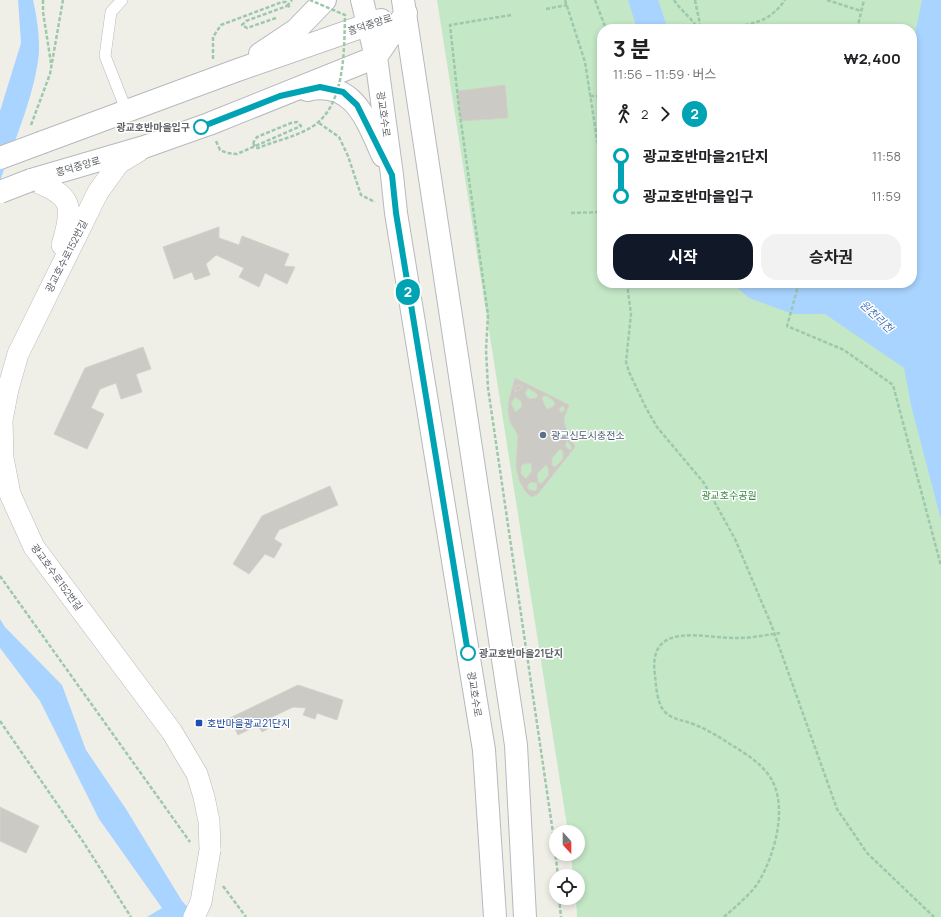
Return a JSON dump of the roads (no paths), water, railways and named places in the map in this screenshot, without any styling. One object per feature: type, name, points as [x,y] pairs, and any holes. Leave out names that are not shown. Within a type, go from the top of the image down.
[{"type":"main road","points":[[235,71],[296,30],[325,0]]},
{"type":"main road","name":"광교호수로","points":[[362,0],[376,58],[396,213],[484,750],[495,917]]},
{"type":"main road","name":"흥덕중앙로","points":[[0,158],[35,137],[126,112],[235,71],[367,25],[404,7]]},
{"type":"main road","name":"흥덕중앙로","points":[[0,192],[30,180],[144,147],[209,124],[376,58],[404,7]]},
{"type":"main road","points":[[404,7],[516,745],[525,917]]},
{"type":"main road","points":[[280,96],[320,87],[343,92],[357,105],[392,175]]},
{"type":"street","name":"광교호수로152번길","points":[[144,147],[119,163],[98,192],[48,290],[18,354],[8,389],[2,420],[3,458],[10,494],[34,547],[172,732],[197,774],[209,821],[202,849],[201,902],[194,917]]},
{"type":"street","points":[[30,180],[58,193],[66,201],[70,211],[66,231],[48,290]]},
{"type":"lane","points":[[122,0],[111,12],[105,56],[126,112]]},
{"type":"water","points":[[18,0],[33,0],[38,30],[39,54],[32,91],[17,137],[0,181],[0,111],[21,43]]},
{"type":"water","points":[[628,0],[658,0],[666,24],[635,24]]},
{"type":"water","name":"원천리천","points":[[922,0],[941,0],[941,520],[911,405],[904,368],[825,314],[793,314],[749,298],[738,288],[917,288],[917,24]]},
{"type":"water","points":[[0,619],[5,627],[62,685],[86,750],[126,809],[182,901],[197,917],[147,917],[162,908],[99,819],[40,701],[0,648]]},
{"type":"place","name":"광교호반마을입구","points":[[201,127]]},
{"type":"place","name":"광교신도시충전소","points":[[543,435]]},
{"type":"place","name":"광교호반마을21단지","points":[[468,653]]},
{"type":"place","name":"호반마을광교21단지","points":[[199,723]]},
{"type":"park label","name":"광교호수공원","points":[[729,495]]}]
